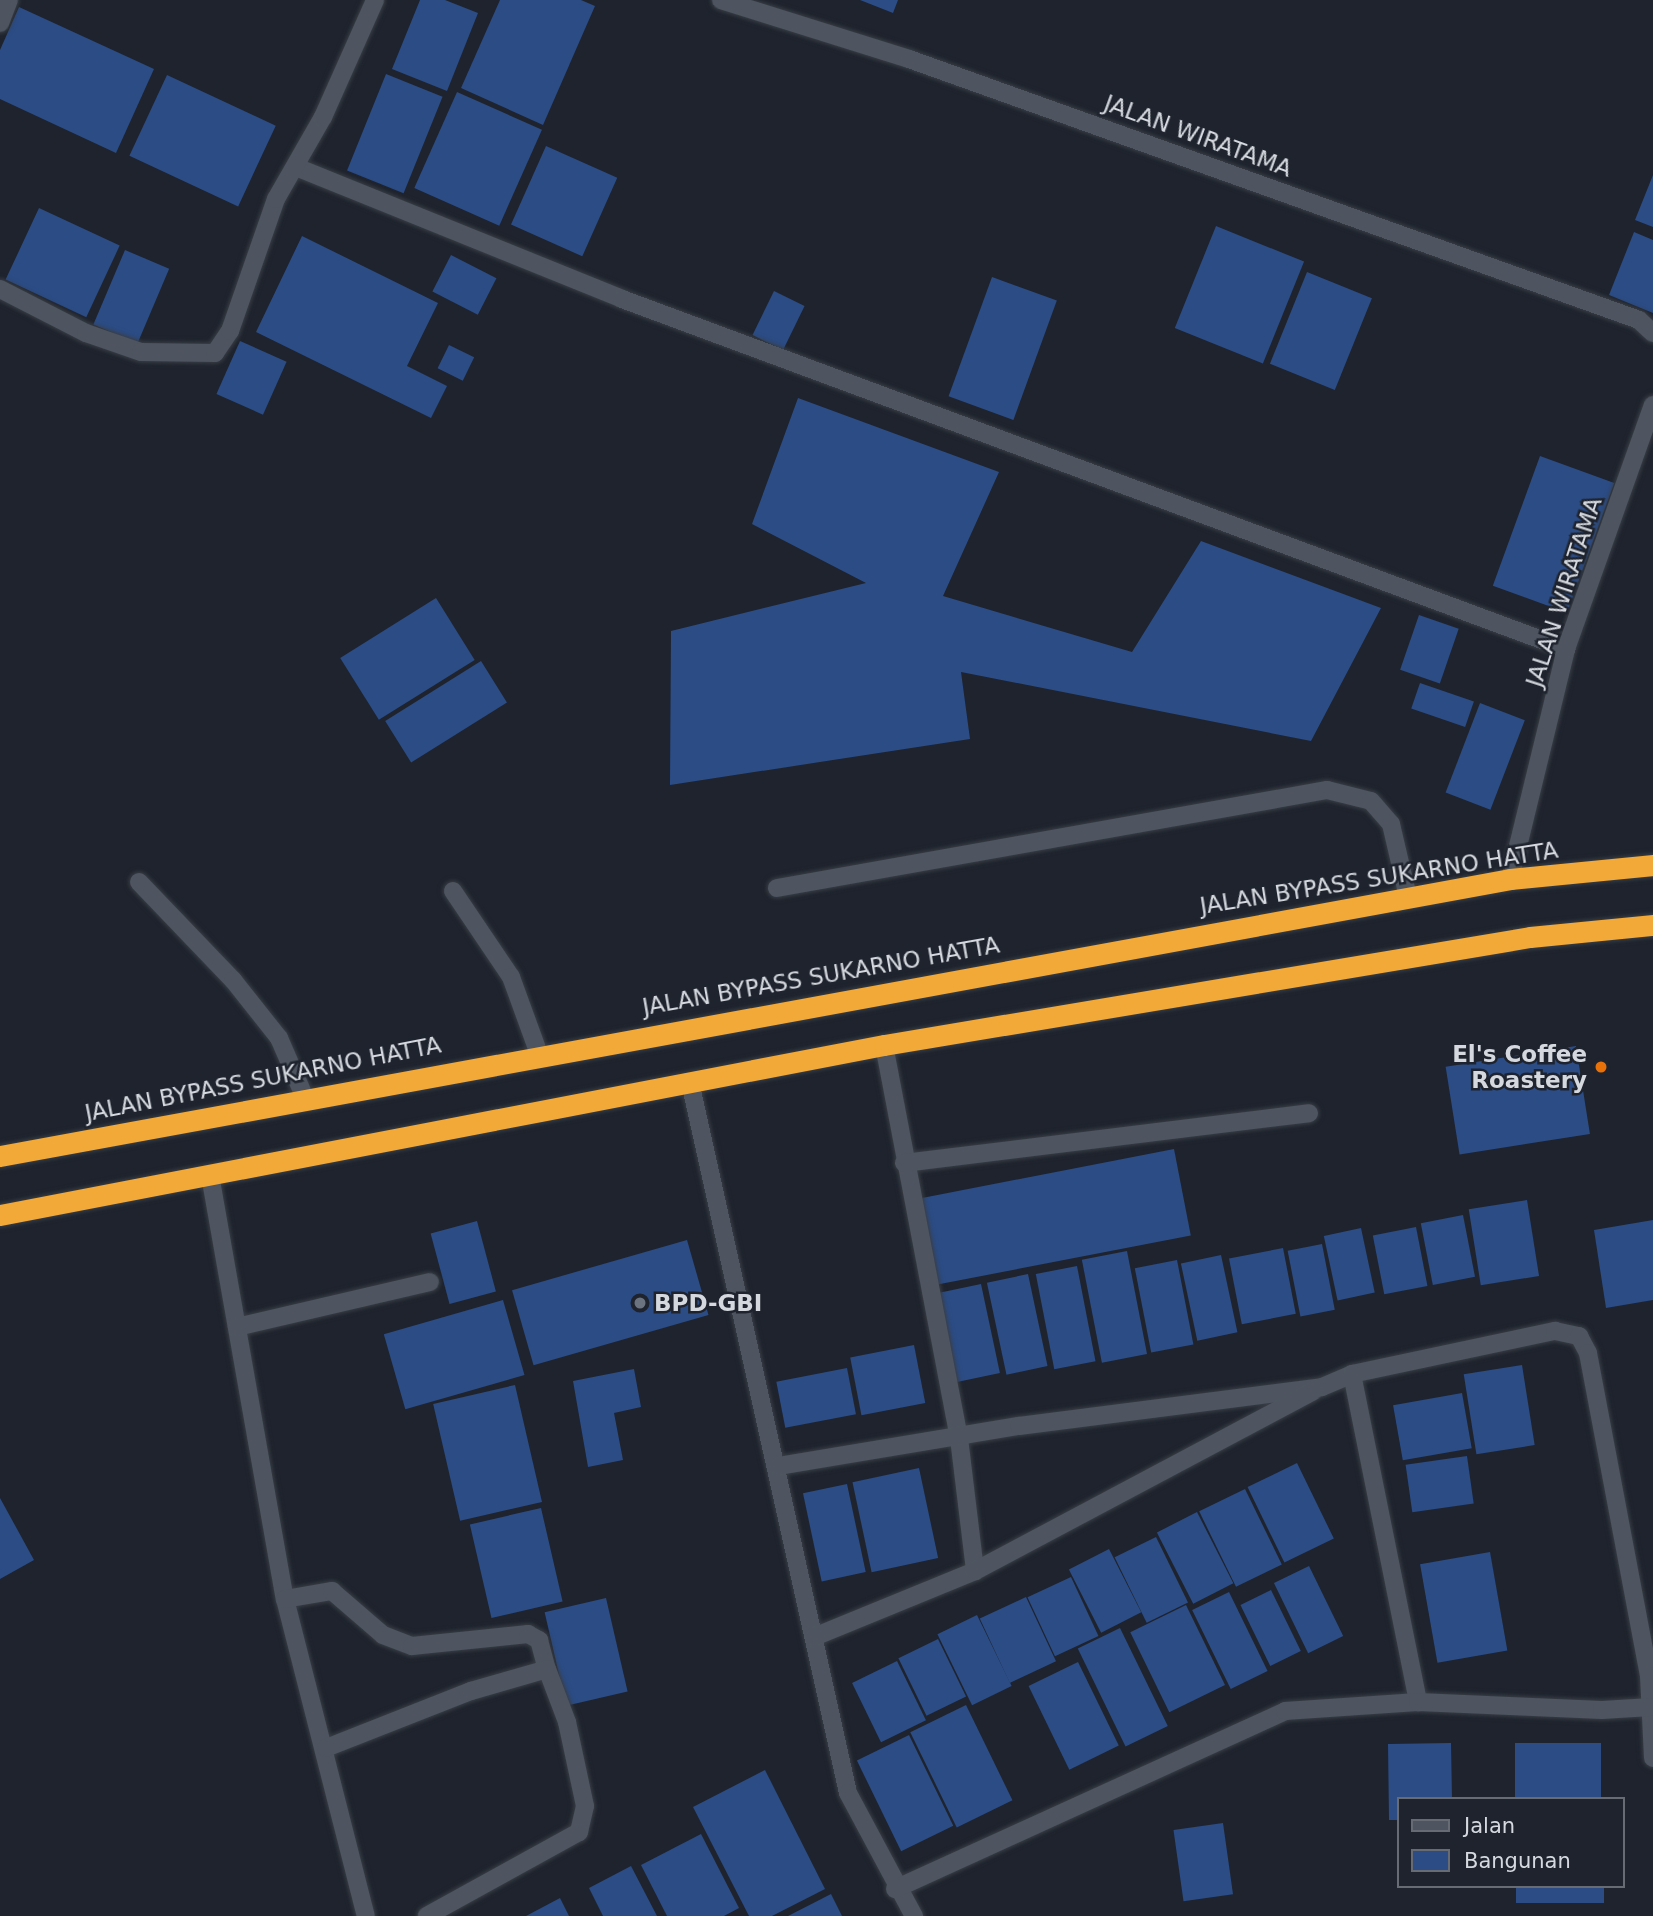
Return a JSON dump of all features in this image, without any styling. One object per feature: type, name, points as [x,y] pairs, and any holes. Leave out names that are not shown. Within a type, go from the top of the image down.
[{"type":"highway","name":"JALAN BYPASS SUKARNO HATTA","points":[[0,1156],[538,1054],[1510,879],[1653,865]]},
{"type":"highway","points":[[0,1216],[884,1045],[1530,937],[1653,925]]},
{"type":"street","points":[[0,23],[9,0]]},
{"type":"street","points":[[0,289],[86,333],[141,352],[215,353],[230,331],[276,199],[296,167],[375,0]]},
{"type":"street","name":"JALAN WIRATAMA","points":[[721,0],[909,59],[1639,320],[1653,333]]},
{"type":"street","points":[[296,167],[622,299],[1566,649]]},
{"type":"street","name":"JALAN WIRATAMA","points":[[1510,879],[1566,649],[1653,405]]},
{"type":"street","points":[[777,888],[1327,790],[1371,801],[1391,824],[1408,898]]},
{"type":"street","points":[[139,882],[233,980],[279,1038],[305,1098]]},
{"type":"street","points":[[453,891],[511,977],[538,1054]]},
{"type":"street","points":[[884,1045],[904,1163],[959,1437],[975,1571]]},
{"type":"street","points":[[690,1082],[779,1466],[848,1793],[895,1889],[914,1916]]},
{"type":"street","points":[[904,1163],[1309,1113]]},
{"type":"street","points":[[210,1175],[285,1599],[326,1748],[366,1916]]},
{"type":"street","points":[[237,1327],[430,1282]]},
{"type":"street","points":[[814,1637],[975,1571],[1322,1387],[1352,1374],[1555,1331],[1579,1336],[1588,1353],[1651,1707],[1653,1758]]},
{"type":"street","points":[[1352,1374],[1418,1702]]},
{"type":"street","points":[[779,1466],[959,1437],[1322,1387]]},
{"type":"street","points":[[285,1599],[332,1591],[383,1635],[412,1646],[528,1634],[539,1640],[567,1722],[585,1806],[579,1832],[427,1916]]},
{"type":"street","points":[[326,1748],[471,1691],[547,1669]]},
{"type":"street","points":[[895,1889],[1284,1711],[1418,1702],[1602,1710],[1651,1707]]},
{"type":"building","points":[[420,0],[445,0],[478,13],[447,91],[392,69]]},
{"type":"building","points":[[500,0],[581,0],[595,6],[543,125],[461,88]]},
{"type":"building","points":[[860,0],[898,0],[893,13]]},
{"type":"building","points":[[19,7],[154,69],[116,153],[0,99],[0,50]]},
{"type":"building","points":[[386,74],[443,97],[404,193],[347,170]]},
{"type":"building","points":[[167,75],[276,126],[238,206],[129,156]]},
{"type":"building","points":[[457,92],[542,130],[499,226],[414,188]]},
{"type":"building","points":[[546,146],[617,178],[582,256],[511,225]]},
{"type":"building","points":[[1653,175],[1653,227],[1635,220]]},
{"type":"building","points":[[39,208],[120,246],[86,317],[6,280]]},
{"type":"building","points":[[1216,226],[1304,262],[1263,364],[1175,328]]},
{"type":"building","points":[[1634,232],[1653,240],[1653,313],[1609,295]]},
{"type":"building","points":[[302,236],[438,303],[407,366],[447,386],[431,418],[256,332]]},
{"type":"building","points":[[125,250],[169,269],[138,343],[93,325]]},
{"type":"building","points":[[451,255],[496,278],[478,315],[432,292]]},
{"type":"building","points":[[1307,272],[1372,298],[1335,390],[1270,364]]},
{"type":"building","points":[[992,277],[1057,301],[1013,420],[949,396]]},
{"type":"building","points":[[774,291],[805,306],[783,350],[753,335]]},
{"type":"building","points":[[240,341],[287,362],[263,415],[216,394]]},
{"type":"building","points":[[449,345],[474,357],[463,381],[438,368]]},
{"type":"building","points":[[798,398],[999,472],[943,596],[1132,652],[1201,541],[1381,608],[1311,741],[961,672],[970,739],[670,785],[671,631],[866,583],[752,524]]},
{"type":"building","points":[[1540,456],[1614,483],[1567,613],[1493,586]]},
{"type":"building","points":[[436,598],[475,660],[379,720],[340,658]]},
{"type":"building","points":[[1419,615],[1459,629],[1440,684],[1400,670]]},
{"type":"building","points":[[481,661],[507,703],[411,762],[385,721]]},
{"type":"building","points":[[1420,683],[1474,702],[1465,727],[1411,709]]},
{"type":"building","points":[[1480,703],[1525,720],[1490,810],[1446,793]]},
{"type":"building","points":[[1576,1046],[1590,1134],[1460,1155],[1446,1067]]},
{"type":"building","points":[[1174,1149],[1191,1235],[938,1285],[921,1198]]},
{"type":"building","points":[[1527,1200],[1539,1276],[1481,1285],[1469,1209]]},
{"type":"building","points":[[1463,1215],[1475,1277],[1433,1285],[1421,1223]]},
{"type":"building","points":[[1653,1220],[1653,1300],[1606,1308],[1594,1230]]},
{"type":"building","points":[[477,1221],[496,1292],[450,1304],[431,1233]]},
{"type":"building","points":[[1416,1227],[1427,1286],[1384,1294],[1373,1235]]},
{"type":"building","points":[[1361,1228],[1375,1293],[1338,1300],[1324,1236]]},
{"type":"building","points":[[687,1240],[708,1315],[534,1365],[512,1290]]},
{"type":"building","points":[[1322,1244],[1335,1310],[1300,1316],[1288,1251]]},
{"type":"building","points":[[1283,1248],[1296,1314],[1242,1324],[1229,1258]]},
{"type":"building","points":[[1127,1251],[1147,1354],[1102,1363],[1082,1260]]},
{"type":"building","points":[[1221,1255],[1237,1332],[1197,1341],[1181,1264]]},
{"type":"building","points":[[1177,1260],[1193,1344],[1151,1353],[1135,1268]]},
{"type":"building","points":[[1077,1266],[1096,1361],[1054,1369],[1036,1274]]},
{"type":"building","points":[[1028,1274],[1048,1366],[1006,1375],[987,1283]]},
{"type":"building","points":[[981,1284],[1000,1373],[956,1382],[937,1293]]},
{"type":"building","points":[[503,1300],[524,1375],[405,1409],[384,1334]]},
{"type":"building","points":[[914,1345],[925,1403],[861,1415],[850,1357]]},
{"type":"building","points":[[1522,1365],[1535,1445],[1476,1454],[1464,1374]]},
{"type":"building","points":[[847,1368],[856,1414],[785,1428],[776,1382]]},
{"type":"building","points":[[634,1369],[641,1407],[614,1413],[623,1460],[588,1467],[573,1381]]},
{"type":"building","points":[[515,1385],[542,1502],[460,1521],[433,1404]]},
{"type":"building","points":[[1462,1393],[1472,1448],[1403,1460],[1393,1405]]},
{"type":"building","points":[[1467,1456],[1474,1504],[1412,1512],[1406,1465]]},
{"type":"building","points":[[1297,1463],[1334,1538],[1284,1563],[1248,1487]]},
{"type":"building","points":[[919,1468],[938,1558],[872,1572],[852,1482]]},
{"type":"building","points":[[847,1484],[866,1572],[822,1581],[803,1493]]},
{"type":"building","points":[[1245,1489],[1282,1564],[1236,1587],[1199,1511]]},
{"type":"building","points":[[0,1498],[34,1560],[0,1579]]},
{"type":"building","points":[[541,1508],[563,1602],[491,1618],[470,1524]]},
{"type":"building","points":[[1197,1512],[1233,1583],[1193,1604],[1157,1532]]},
{"type":"building","points":[[1156,1537],[1188,1603],[1147,1623],[1115,1557]]},
{"type":"building","points":[[1109,1549],[1141,1612],[1101,1633],[1069,1569]]},
{"type":"building","points":[[1490,1552],[1507,1650],[1437,1663],[1420,1564]]},
{"type":"building","points":[[1309,1566],[1343,1636],[1308,1653],[1274,1583]]},
{"type":"building","points":[[1071,1577],[1098,1636],[1055,1656],[1027,1597]]},
{"type":"building","points":[[1271,1590],[1301,1651],[1270,1666],[1240,1605]]},
{"type":"building","points":[[1229,1592],[1268,1671],[1231,1689],[1192,1610]]},
{"type":"building","points":[[1026,1597],[1056,1661],[1010,1683],[980,1619]]},
{"type":"building","points":[[606,1598],[628,1692],[566,1706],[545,1612]]},
{"type":"building","points":[[1186,1605],[1225,1685],[1169,1712],[1130,1632]]},
{"type":"building","points":[[977,1615],[1012,1686],[972,1705],[937,1634]]},
{"type":"building","points":[[1120,1628],[1168,1726],[1126,1747],[1078,1649]]},
{"type":"building","points":[[938,1639],[966,1697],[927,1716],[898,1658]]},
{"type":"building","points":[[897,1661],[926,1720],[881,1742],[852,1683]]},
{"type":"building","points":[[1078,1662],[1119,1746],[1069,1770],[1029,1686]]},
{"type":"building","points":[[966,1705],[1012,1800],[957,1827],[910,1732]]},
{"type":"building","points":[[909,1735],[953,1826],[901,1851],[857,1760]]},
{"type":"building","points":[[1451,1743],[1452,1797],[1398,1797],[1398,1820],[1389,1820],[1388,1744]]},
{"type":"building","points":[[1515,1743],[1601,1743],[1601,1797],[1515,1797]]},
{"type":"building","points":[[765,1770],[825,1889],[772,1916],[749,1916],[693,1807]]},
{"type":"building","points":[[1223,1823],[1233,1894],[1184,1901],[1173,1830]]},
{"type":"building","points":[[701,1834],[739,1908],[724,1916],[667,1916],[641,1865]]},
{"type":"building","points":[[631,1866],[657,1916],[603,1916],[589,1888]]},
{"type":"building","points":[[1516,1888],[1604,1888],[1604,1903],[1516,1903]]},
{"type":"building","points":[[831,1894],[842,1916],[788,1916]]},
{"type":"building","points":[[560,1898],[569,1916],[526,1916]]},
{"type":"place","name":"El's Coffee Roastery","points":[[1601,1067]]},
{"type":"place","name":"BPD-GBI","points":[[640,1303]]}]
